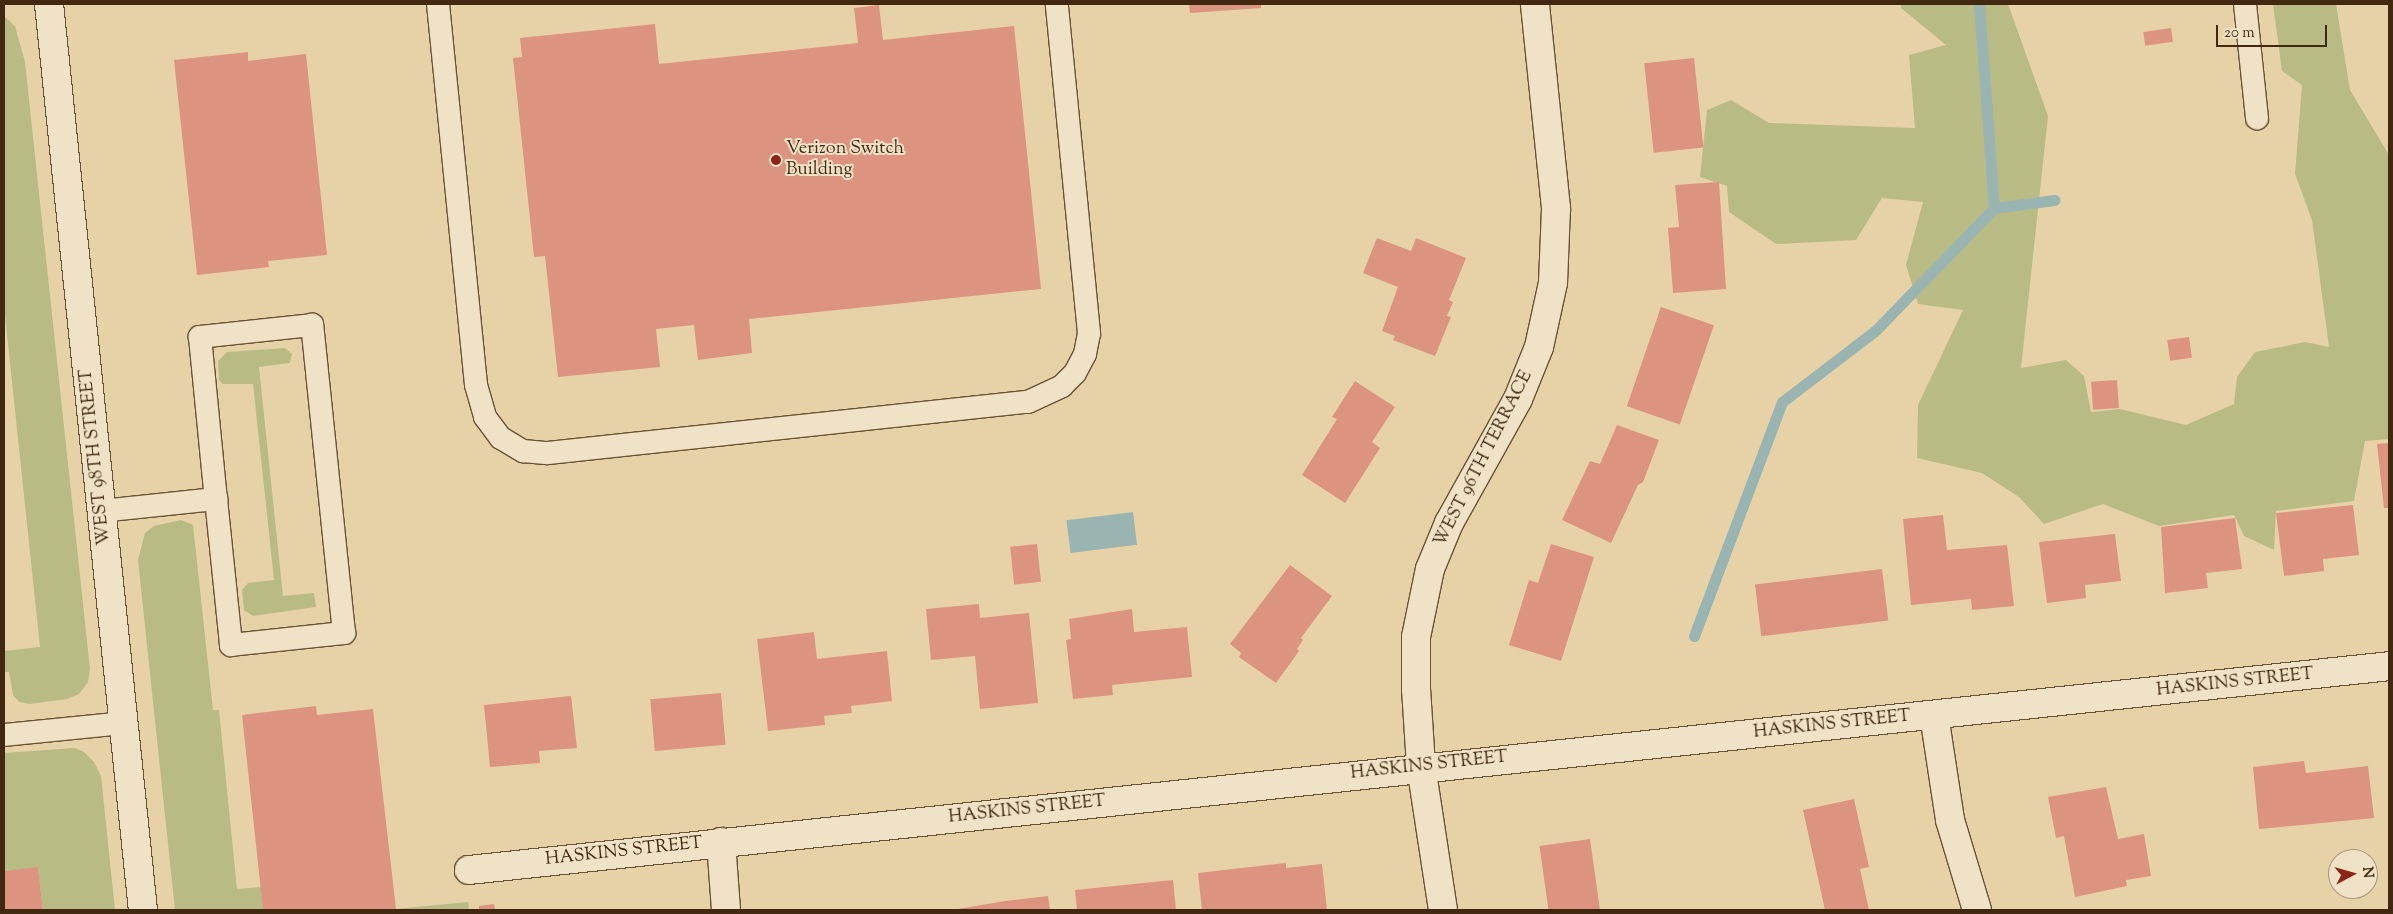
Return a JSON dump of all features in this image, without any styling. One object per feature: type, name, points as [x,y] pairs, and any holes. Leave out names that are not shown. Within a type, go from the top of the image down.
[{"type":"street","name":"WEST 98TH STREET","points":[[49,4],[143,910]]},
{"type":"street","name":"WEST 96TH TERRACE","points":[[1443,910],[1421,766],[1416,689],[1416,637],[1430,569],[1449,523],[1518,398],[1539,347],[1553,283],[1556,208],[1535,4]]},
{"type":"street","name":"HASKINS STREET","points":[[469,870],[1421,766],[1934,715],[2389,666]]},
{"type":"street","points":[[1934,715],[1950,820],[1977,910]]},
{"type":"street","points":[[721,842],[726,910]]},
{"type":"lane","points":[[438,4],[476,385],[485,417],[501,438],[522,451],[548,453],[1028,402],[1062,386],[1075,373],[1085,354],[1089,333],[1058,4]]},
{"type":"lane","points":[[2245,4],[2257,118]]},
{"type":"lane","points":[[312,325],[344,633],[231,645],[216,499],[200,336],[312,325]]},
{"type":"lane","points":[[101,511],[216,499]]},
{"type":"lane","points":[[4,736],[124,723]]},
{"type":"green space","points":[[1901,4],[2008,4],[2048,116],[2021,368],[2066,360],[2084,376],[2091,412],[2120,409],[2186,425],[2234,404],[2237,377],[2255,352],[2305,342],[2329,347],[2312,220],[2295,174],[2302,85],[2282,71],[2273,4],[2336,4],[2350,90],[2389,155],[2389,439],[2365,441],[2354,501],[2276,511],[2274,550],[2244,536],[2234,515],[2159,526],[2103,504],[2044,524],[2019,497],[1982,473],[1917,458],[1918,405],[1963,310],[1918,304],[1906,265],[1923,202],[1882,198],[1856,240],[1776,244],[1729,212],[1727,186],[1700,177],[1707,110],[1731,100],[1769,123],[1915,128],[1909,55],[1946,45],[1901,8]]},
{"type":"green space","points":[[4,16],[15,26],[25,62],[90,669],[88,682],[79,694],[67,699],[30,704],[19,702],[13,695],[9,672],[4,672],[4,651],[40,647],[4,306]]},
{"type":"green space","points":[[285,348],[292,354],[290,363],[259,367],[283,596],[314,593],[316,607],[253,616],[244,610],[242,590],[248,583],[274,580],[253,384],[223,384],[219,380],[218,361],[227,352]]},
{"type":"green space","points":[[181,520],[193,525],[213,710],[219,710],[237,889],[261,887],[263,910],[175,910],[138,560],[145,533],[154,526]]},
{"type":"green space","points":[[75,748],[84,752],[94,762],[101,776],[115,910],[43,910],[38,868],[4,871],[4,753]]},
{"type":"green space","points":[[468,902],[469,910],[385,910]]},
{"type":"water","points":[[1133,512],[1137,545],[1071,553],[1066,520]]},
{"type":"building","points":[[1189,4],[1261,4],[1261,8],[1190,13]]},
{"type":"building","name":"Verizon Switch Building","points":[[879,5],[883,40],[1014,26],[1041,289],[749,319],[752,353],[698,360],[694,325],[656,329],[660,367],[558,377],[545,256],[534,257],[513,58],[522,57],[520,38],[655,24],[659,64],[858,43],[854,8]]},
{"type":"building","points":[[2171,28],[2173,42],[2145,46],[2143,32]]},
{"type":"building","points":[[248,52],[248,61],[306,54],[327,255],[268,261],[269,267],[197,275],[174,60]]},
{"type":"building","points":[[1694,58],[1703,148],[1654,153],[1644,63]]},
{"type":"building","points":[[1719,182],[1726,289],[1673,293],[1668,228],[1679,227],[1675,185]]},
{"type":"building","points":[[1377,238],[1411,251],[1416,238],[1466,258],[1449,300],[1453,302],[1447,316],[1451,317],[1435,356],[1393,340],[1395,336],[1382,331],[1398,287],[1363,273]]},
{"type":"building","points":[[1661,307],[1714,325],[1680,425],[1627,406]]},
{"type":"building","points":[[2189,337],[2192,358],[2170,361],[2167,340]]},
{"type":"building","points":[[2117,380],[2119,408],[2093,410],[2091,382]]},
{"type":"building","points":[[1355,381],[1395,407],[1372,442],[1380,448],[1345,503],[1302,475],[1337,419],[1332,417]]},
{"type":"building","points":[[1617,425],[1659,440],[1643,482],[1638,485],[1611,543],[1562,520],[1590,461],[1600,464]]},
{"type":"building","points":[[2389,443],[2389,508],[2384,508],[2377,444]]},
{"type":"building","points":[[2353,505],[2359,555],[2323,559],[2324,571],[2284,576],[2276,513]]},
{"type":"building","points":[[1943,515],[1947,550],[2007,545],[2014,606],[1972,610],[1971,599],[1911,605],[1903,519]]},
{"type":"building","points":[[2235,518],[2242,569],[2206,573],[2208,588],[2165,593],[2161,527]]},
{"type":"building","points":[[2115,534],[2121,581],[2085,585],[2086,598],[2047,603],[2039,542]]},
{"type":"building","points":[[1037,544],[1041,582],[1014,585],[1010,547]]},
{"type":"building","points":[[1551,544],[1594,557],[1561,661],[1509,645],[1529,580],[1538,583]]},
{"type":"building","points":[[1290,565],[1332,596],[1301,638],[1303,640],[1297,649],[1299,651],[1276,683],[1239,657],[1241,653],[1230,644]]},
{"type":"building","points":[[1882,569],[1888,621],[1761,636],[1755,585]]},
{"type":"building","points":[[979,604],[980,618],[1029,613],[1038,703],[980,709],[975,656],[931,660],[926,609]]},
{"type":"building","points":[[1132,609],[1134,632],[1187,627],[1192,677],[1112,685],[1113,695],[1073,699],[1066,640],[1071,639],[1069,619]]},
{"type":"building","points":[[814,632],[817,659],[887,651],[892,701],[851,706],[852,713],[824,716],[825,725],[768,731],[757,639]]},
{"type":"building","points":[[721,693],[726,745],[655,751],[650,699]]},
{"type":"building","points":[[571,696],[577,748],[539,751],[540,763],[490,767],[484,705]]},
{"type":"building","points":[[316,706],[317,715],[373,709],[396,909],[263,910],[242,715]]},
{"type":"building","points":[[2304,761],[2306,773],[2368,766],[2374,818],[2259,829],[2253,767]]},
{"type":"building","points":[[2106,787],[2118,839],[2144,834],[2151,876],[2126,880],[2127,886],[2075,897],[2064,836],[2056,838],[2048,797]]},
{"type":"building","points":[[1854,799],[1869,867],[1860,869],[1869,910],[1825,910],[1803,810]]},
{"type":"building","points":[[1590,839],[1600,910],[1548,910],[1539,846]]},
{"type":"building","points":[[1286,863],[1286,868],[1322,864],[1327,910],[1202,910],[1198,873]]},
{"type":"building","points":[[38,867],[43,910],[4,910],[4,871]]},
{"type":"building","points":[[1173,880],[1176,910],[1077,910],[1075,890]]},
{"type":"building","points":[[1048,896],[1050,910],[952,910],[1005,901]]},
{"type":"building","points":[[494,904],[495,910],[479,910],[479,906]]},
{"type":"waterway","points":[[1694,636],[1782,402],[1875,331],[1994,208],[1979,4]]},
{"type":"waterway","points":[[1994,208],[2054,200]]},
{"type":"place","name":"Verizon Switch Building","points":[[776,160]]}]
